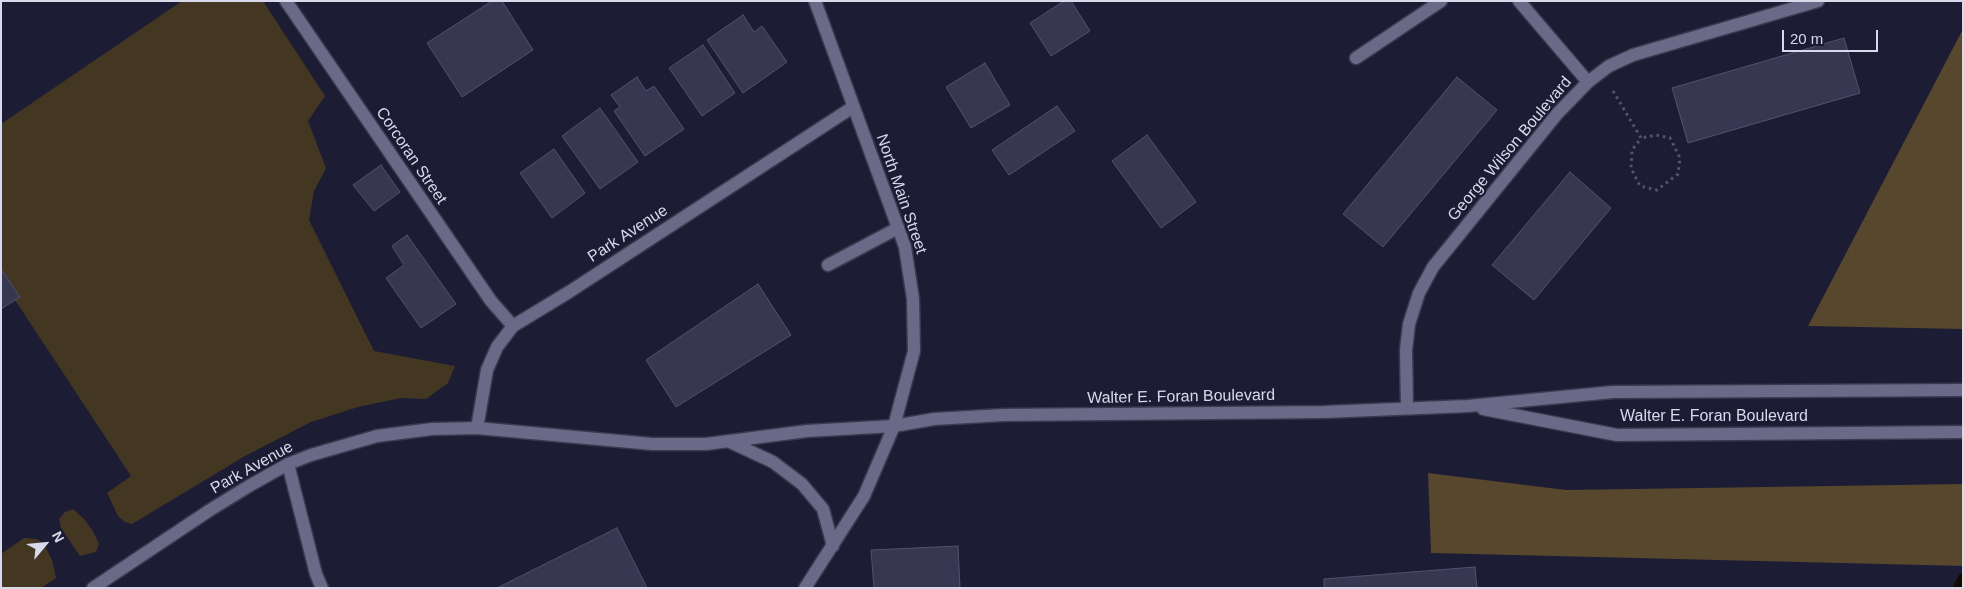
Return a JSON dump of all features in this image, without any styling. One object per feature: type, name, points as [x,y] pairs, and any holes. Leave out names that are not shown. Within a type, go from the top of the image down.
[{"type":"street","name":"Corcoran Street","points":[[286,1],[492,301],[513,326]]},
{"type":"street","name":"North Main Street","points":[[805,588],[864,496],[894,426],[914,351],[914,299],[905,247],[815,1]]},
{"type":"street","points":[[1356,58],[1441,1]]},
{"type":"street","points":[[1519,1],[1588,82]]},
{"type":"street","name":"George Wilson Boulevard","points":[[1407,408],[1406,350],[1409,324],[1418,293],[1439,260],[1557,114],[1588,82],[1609,66],[1632,55],[1818,1]]},
{"type":"street","name":"Park Avenue","points":[[477,428],[487,370],[497,347],[513,326],[569,292],[853,107]]},
{"type":"street","points":[[828,266],[898,228]]},
{"type":"street","name":"Walter E. Foran Boulevard","points":[[894,426],[934,420],[1004,415],[1324,412],[1468,406],[1613,392],[1963,390]]},
{"type":"street","name":"Walter E. Foran Boulevard","points":[[1468,406],[1616,435],[1963,432]]},
{"type":"street","name":"Park Avenue","points":[[93,588],[210,510],[288,464],[311,455],[377,436],[432,429],[477,428],[652,444],[706,444],[807,431],[894,426]]},
{"type":"street","points":[[728,441],[773,462],[802,484],[823,509],[833,546]]},
{"type":"street","points":[[288,464],[316,574],[322,588]]},
{"type":"path","points":[[1609,85],[1640,138]]},
{"type":"path","points":[[1656,135],[1670,138],[1680,158],[1678,174],[1657,190],[1640,186],[1631,168],[1632,150],[1640,138],[1656,135]]},
{"type":"shaded area","points":[[182,1],[263,1],[325,96],[308,121],[326,168],[314,191],[309,220],[374,351],[455,366],[448,383],[426,399],[401,398],[358,407],[311,422],[245,456],[132,524],[125,522],[118,516],[107,493],[131,476],[15,300],[20,296],[1,269],[1,124]]},
{"type":"shaded area","points":[[1963,29],[1963,329],[1808,326]]},
{"type":"shaded area","points":[[1428,473],[1566,490],[1963,484],[1963,566],[1431,553]]},
{"type":"shaded area","points":[[73,509],[93,531],[99,544],[96,552],[80,556],[61,528],[59,519],[65,512]]},
{"type":"shaded area","points":[[24,538],[37,539],[44,544],[52,560],[56,578],[41,588],[1,588],[1,554]]},
{"type":"building","points":[[492,1],[502,1],[533,50],[462,97],[427,43]]},
{"type":"building","points":[[1064,1],[1071,1],[1090,31],[1051,56],[1030,23]]},
{"type":"building","points":[[743,15],[754,32],[762,26],[787,62],[743,93],[707,40]]},
{"type":"building","points":[[1844,38],[1860,93],[1688,143],[1672,88]]},
{"type":"building","points":[[703,45],[735,93],[702,116],[669,68]]},
{"type":"building","points":[[985,63],[1010,105],[971,128],[946,87]]},
{"type":"building","points":[[637,77],[646,91],[654,86],[684,129],[645,156],[614,111],[620,107],[611,95]]},
{"type":"building","points":[[1457,77],[1497,110],[1383,247],[1343,214]]},
{"type":"building","points":[[1057,106],[1075,131],[1009,175],[992,150]]},
{"type":"building","points":[[600,108],[638,162],[600,189],[562,136]]},
{"type":"building","points":[[1147,135],[1196,202],[1161,228],[1112,161]]},
{"type":"building","points":[[554,149],[585,193],[552,218],[520,173]]},
{"type":"building","points":[[381,165],[400,192],[374,211],[353,185]]},
{"type":"building","points":[[1570,172],[1611,208],[1534,300],[1492,265]]},
{"type":"building","points":[[407,235],[456,304],[421,328],[386,278],[404,265],[392,246]]},
{"type":"building","points":[[1,269],[20,297],[1,309]]},
{"type":"building","points":[[758,284],[791,335],[676,407],[646,360]]},
{"type":"building","points":[[617,528],[647,588],[497,588]]},
{"type":"building","points":[[958,546],[960,588],[874,588],[871,550]]},
{"type":"building","points":[[1475,567],[1477,588],[1324,588],[1324,579]]},
{"type":"waterway","points":[[1958,588],[1963,578]]}]
